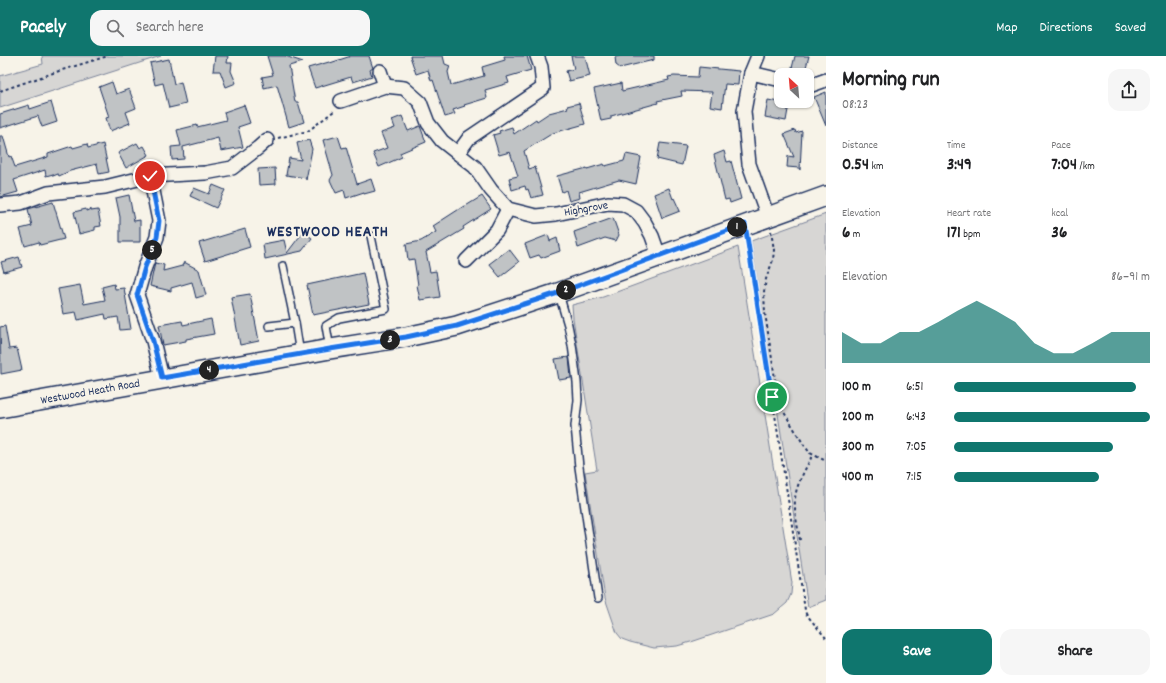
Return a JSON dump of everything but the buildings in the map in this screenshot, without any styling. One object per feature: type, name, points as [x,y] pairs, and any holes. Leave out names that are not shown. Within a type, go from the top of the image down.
[{"type":"street","points":[[458,153],[469,138],[543,88],[541,67],[537,56]]},
{"type":"street","points":[[758,56],[751,73],[744,110],[749,164],[769,223]]},
{"type":"street","points":[[380,71],[385,86]]},
{"type":"street","points":[[751,73],[774,78]]},
{"type":"street","points":[[814,83],[826,80]]},
{"type":"street","points":[[341,101],[385,86],[404,88],[420,102],[428,122],[442,141],[475,167],[508,209],[497,230],[466,261]]},
{"type":"street","points":[[0,205],[21,204],[48,193],[105,187],[150,176],[205,173],[232,168],[266,140]]},
{"type":"street","points":[[150,176],[159,221],[157,237],[145,267],[137,295],[153,341],[162,378]]},
{"type":"street","name":"Westwood Heath Road","points":[[0,408],[162,378],[406,337],[457,326],[558,293],[745,224],[769,223],[826,196]]},
{"type":"street","name":"Highgrove","points":[[508,209],[536,216],[556,214],[608,203],[623,204],[636,211],[645,223],[652,236],[659,256]]},
{"type":"lane","points":[[330,349],[326,326],[338,318],[386,309],[371,236]]},
{"type":"lane","points":[[283,266],[300,354]]},
{"type":"lane","points":[[558,293],[568,324],[576,374],[578,400],[576,426],[579,467],[598,598]]},
{"type":"lane","points":[[269,326],[295,323]]},
{"type":"path","points":[[0,91],[108,56]]},
{"type":"path","points":[[266,140],[308,131],[336,109],[341,101]]},
{"type":"path","points":[[769,223],[773,236],[774,250],[773,260],[766,279],[764,292],[765,313],[777,392],[782,409],[804,445],[810,453],[826,461]]},
{"type":"path","points":[[745,224],[805,610],[806,614],[826,638]]},
{"type":"path","points":[[800,540],[795,498],[810,458],[810,453]]},
{"type":"shaded area","points":[[42,56],[161,56],[0,108],[0,76],[43,64]]},
{"type":"shaded area","points":[[826,214],[826,600],[808,607],[751,241]]},
{"type":"shaded area","points":[[738,247],[792,583],[791,594],[787,603],[774,614],[677,646],[654,648],[622,639],[617,633],[605,598],[585,472],[597,470],[572,305],[603,297]]},
{"type":"district","name":"WESTWOOD HEATH","points":[[328,230]]},
{"type":"route","points":[[150,176],[159,221],[157,237],[145,267],[137,295],[153,341],[162,378],[406,337],[457,326],[558,293],[745,224],[772,397]]}]
